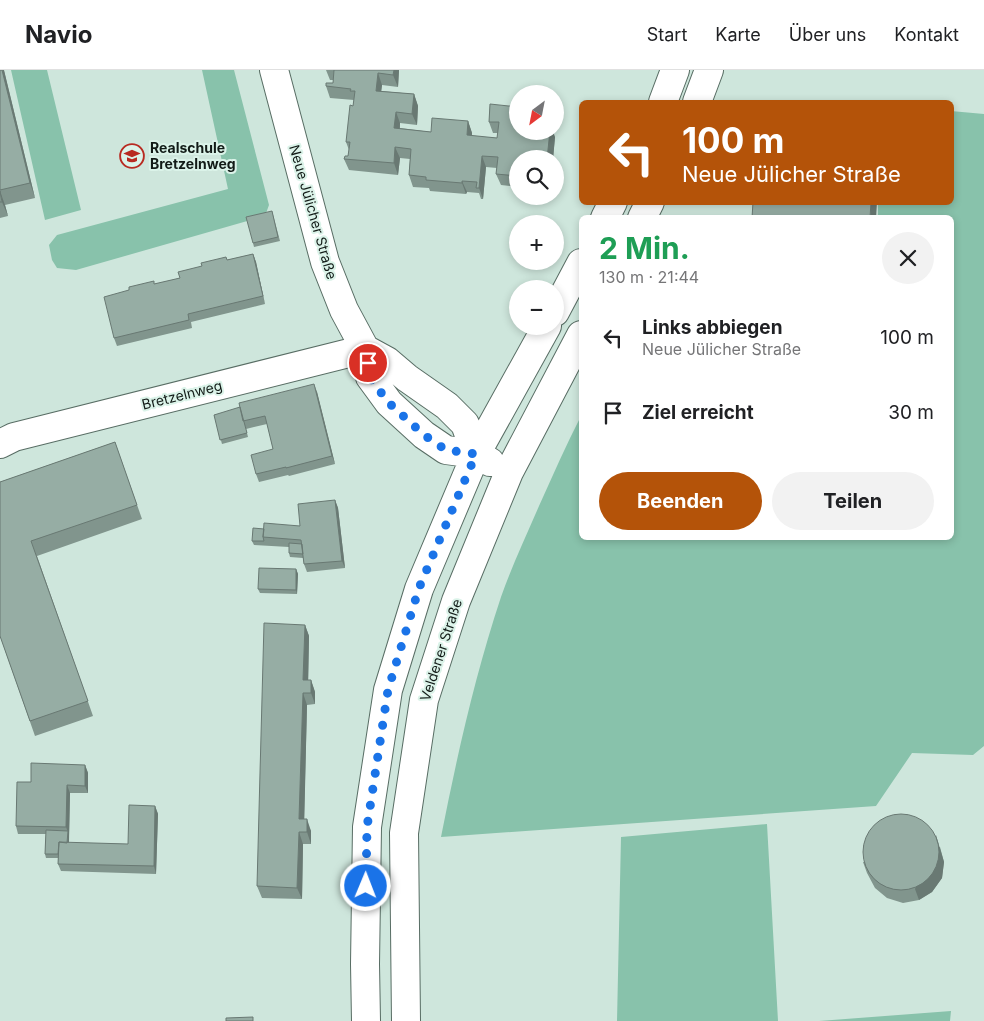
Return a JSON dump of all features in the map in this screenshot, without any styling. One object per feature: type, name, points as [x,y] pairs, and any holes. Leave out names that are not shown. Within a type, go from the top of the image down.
[{"type":"street","name":"Neue Jülicher Straße","points":[[274,70],[325,262],[344,310],[365,349],[370,378],[389,403],[424,435],[446,450],[476,454],[509,472]]},
{"type":"street","points":[[664,100],[676,70]]},
{"type":"street","points":[[698,100],[709,70]]},
{"type":"street","points":[[564,295],[579,267]]},
{"type":"street","points":[[366,1021],[367,827],[388,690],[419,588],[476,454],[542,335]]},
{"type":"street","name":"Veldener Straße","points":[[406,1021],[404,833],[424,700],[456,601],[509,472],[579,339]]},
{"type":"street","name":"Bretzelnweg","points":[[0,444],[14,437],[365,349]]},
{"type":"street","points":[[365,349],[387,361],[447,406],[465,424],[476,454]]},
{"type":"green space","points":[[11,70],[47,70],[81,210],[45,220]]},
{"type":"green space","points":[[202,70],[234,70],[269,205],[265,216],[76,270],[57,268],[52,260],[49,245],[57,235],[228,189]]},
{"type":"green space","points":[[954,111],[984,114],[984,746],[973,755],[912,753],[876,806],[441,837],[467,716],[501,597],[514,562],[579,420],[579,540],[954,540],[954,215],[878,215],[878,205],[954,205]]},
{"type":"green space","points":[[767,824],[778,1021],[617,1021],[621,837]]},
{"type":"green space","points":[[951,1011],[950,1021],[819,1021]]},
{"type":"building","points":[[0,70],[2,70],[30,183],[0,190]]},
{"type":"building","points":[[334,70],[394,70],[393,75],[378,73],[376,91],[414,94],[412,114],[396,112],[394,128],[431,132],[432,118],[468,121],[467,135],[497,138],[499,122],[489,122],[490,104],[509,106],[509,140],[549,140],[548,150],[509,150],[509,175],[496,174],[498,157],[482,156],[479,188],[476,188],[477,182],[462,181],[462,183],[426,180],[426,177],[409,175],[411,149],[395,147],[394,163],[344,159],[345,156],[348,156],[350,142],[346,142],[350,105],[353,106],[355,91],[326,86],[326,83],[333,83]]},
{"type":"building","points":[[753,205],[871,205],[870,215],[752,215]]},
{"type":"building","points":[[272,211],[278,237],[253,243],[246,217]]},
{"type":"building","points":[[253,254],[263,296],[188,314],[189,320],[114,338],[104,297],[129,290],[129,287],[154,281],[154,284],[180,278],[178,272],[202,266],[201,263],[226,257],[227,260]]},
{"type":"building","points":[[314,384],[332,456],[256,474],[251,455],[273,449],[265,416],[243,421],[239,403]]},
{"type":"building","points":[[240,407],[247,433],[220,440],[214,415]]},
{"type":"building","points":[[115,442],[137,505],[31,541],[88,701],[30,721],[0,636],[0,482]]},
{"type":"building","points":[[335,500],[342,561],[304,564],[301,540],[263,537],[264,523],[300,526],[298,504]]},
{"type":"building","points":[[253,528],[264,529],[264,541],[252,541]]},
{"type":"building","points":[[289,543],[302,544],[303,554],[289,553]]},
{"type":"building","points":[[259,568],[296,569],[296,590],[258,589]]},
{"type":"building","points":[[264,623],[305,625],[303,680],[311,680],[311,693],[303,693],[299,819],[307,819],[307,832],[299,832],[297,888],[257,886]]},
{"type":"building","points":[[31,763],[85,765],[85,786],[67,785],[66,827],[16,826],[17,782],[31,782]]},
{"type":"building","points":[[129,805],[155,806],[154,866],[58,864],[59,842],[128,844]]},
{"type":"building","points":[[894,814],[908,814],[922,820],[933,831],[937,837],[939,852],[937,867],[928,879],[916,888],[894,890],[880,884],[869,873],[863,859],[863,845],[869,831],[880,820]]},
{"type":"building","points":[[46,830],[68,831],[67,843],[59,842],[58,854],[45,854]]},
{"type":"building","points":[[253,1017],[253,1021],[226,1021],[226,1018]]},
{"type":"place","name":"Realschule Bretzelnweg","points":[[132,156]]},
{"type":"route","points":[[366,886],[367,827],[388,690],[419,588],[476,454],[446,450],[424,435],[389,403],[370,378],[368,363]]}]
